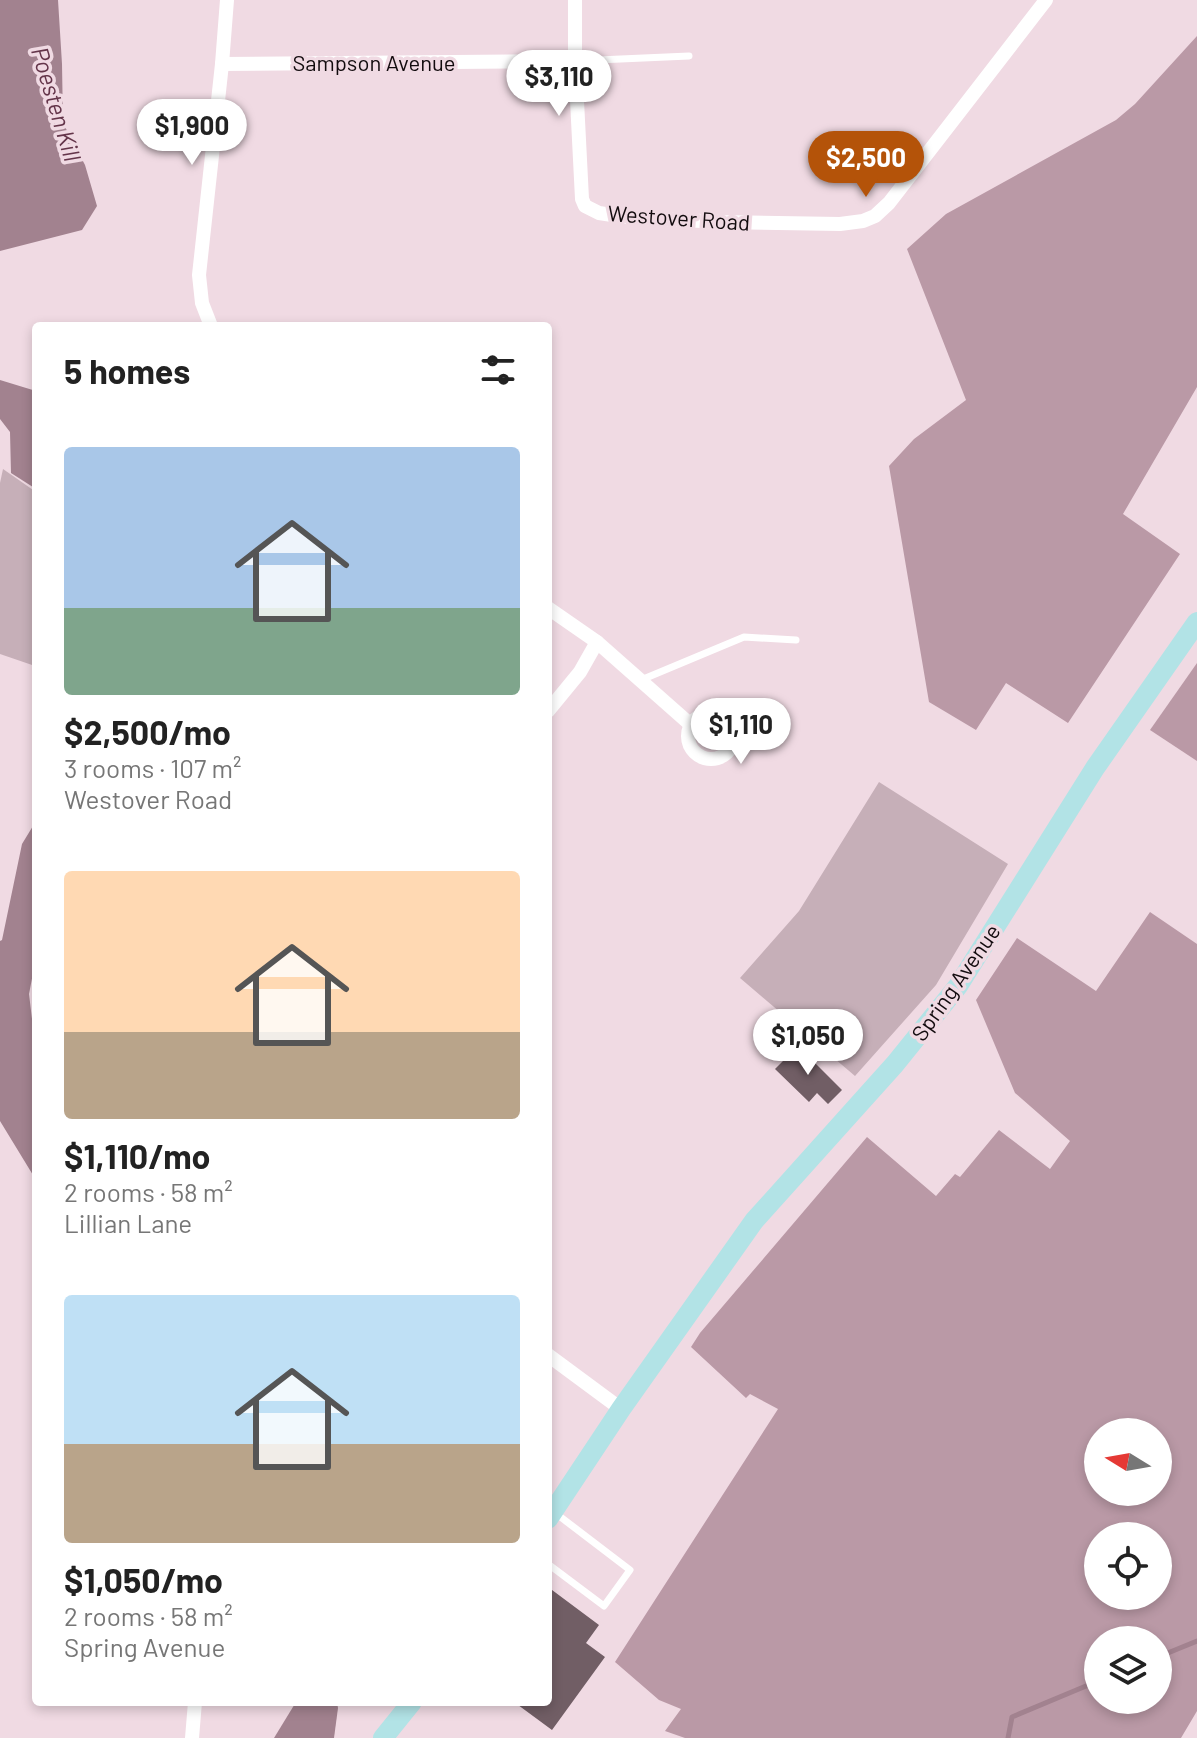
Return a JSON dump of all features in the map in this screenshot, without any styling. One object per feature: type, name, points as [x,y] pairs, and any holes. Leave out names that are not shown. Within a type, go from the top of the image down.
[{"type":"street","points":[[209,322],[202,303],[199,275],[227,0]]},
{"type":"street","points":[[575,0],[575,61]]},
{"type":"street","name":"Westover Road","points":[[575,61],[582,199],[585,206],[599,213],[625,217],[840,224],[875,216],[889,203],[1046,0]]},
{"type":"street","name":"Sampson Avenue","points":[[222,64],[575,61]]},
{"type":"street","points":[[552,611],[597,642],[691,725]]},
{"type":"street","name":"Spring Avenue","points":[[552,1512],[754,1221],[895,1064],[958,986],[1095,768],[1197,622]]},
{"type":"street","points":[[552,706],[580,672],[597,642]]},
{"type":"street","points":[[552,1358],[621,1409]]},
{"type":"street","points":[[192,1738],[195,1706]]},
{"type":"street","points":[[383,1738],[409,1706]]},
{"type":"lane","points":[[575,61],[689,56]]},
{"type":"lane","points":[[641,680],[744,637],[796,640]]},
{"type":"lane","points":[[552,1516],[630,1570],[604,1606],[552,1567]]},
{"type":"shaded area","points":[[1197,36],[1197,387],[1123,514],[1180,554],[1068,723],[1006,683],[976,730],[929,702],[889,466],[914,439],[966,400],[907,249],[946,214],[1116,120],[1135,104]]},
{"type":"shaded area","points":[[3,469],[32,489],[32,665],[0,654],[0,483]]},
{"type":"shaded area","points":[[1197,663],[1197,761],[1150,730]]},
{"type":"shaded area","points":[[879,782],[1008,864],[936,985],[855,1076],[740,978],[799,911]]},
{"type":"shaded area","points":[[1150,912],[1197,944],[1197,1711],[1181,1738],[685,1738],[665,1731],[681,1709],[659,1700],[615,1662],[778,1409],[750,1394],[746,1398],[691,1347],[867,1137],[936,1196],[955,1174],[960,1177],[999,1130],[1050,1169],[1070,1141],[1015,1093],[976,1000],[1017,938],[1096,991]]},
{"type":"water","name":"Poesten Kill","points":[[0,0],[58,0],[63,123],[85,165],[97,206],[82,230],[0,251]]},
{"type":"water","points":[[0,380],[32,390],[32,486],[11,473],[10,432],[0,419]]},
{"type":"water","points":[[32,828],[32,979],[29,994],[32,1019],[32,1173],[0,1121],[0,941],[22,844]]},
{"type":"water","points":[[294,1706],[338,1706],[334,1738],[274,1738]]},
{"type":"building","points":[[798,1046],[842,1090],[828,1104],[817,1093],[809,1102],[775,1069]]},
{"type":"building","points":[[552,1590],[599,1625],[586,1643],[605,1657],[552,1730],[519,1706],[552,1706]]},
{"type":"waterway","points":[[1172,1651],[1197,1641]]},
{"type":"waterway","points":[[1008,1738],[1012,1717],[1084,1687]]}]
